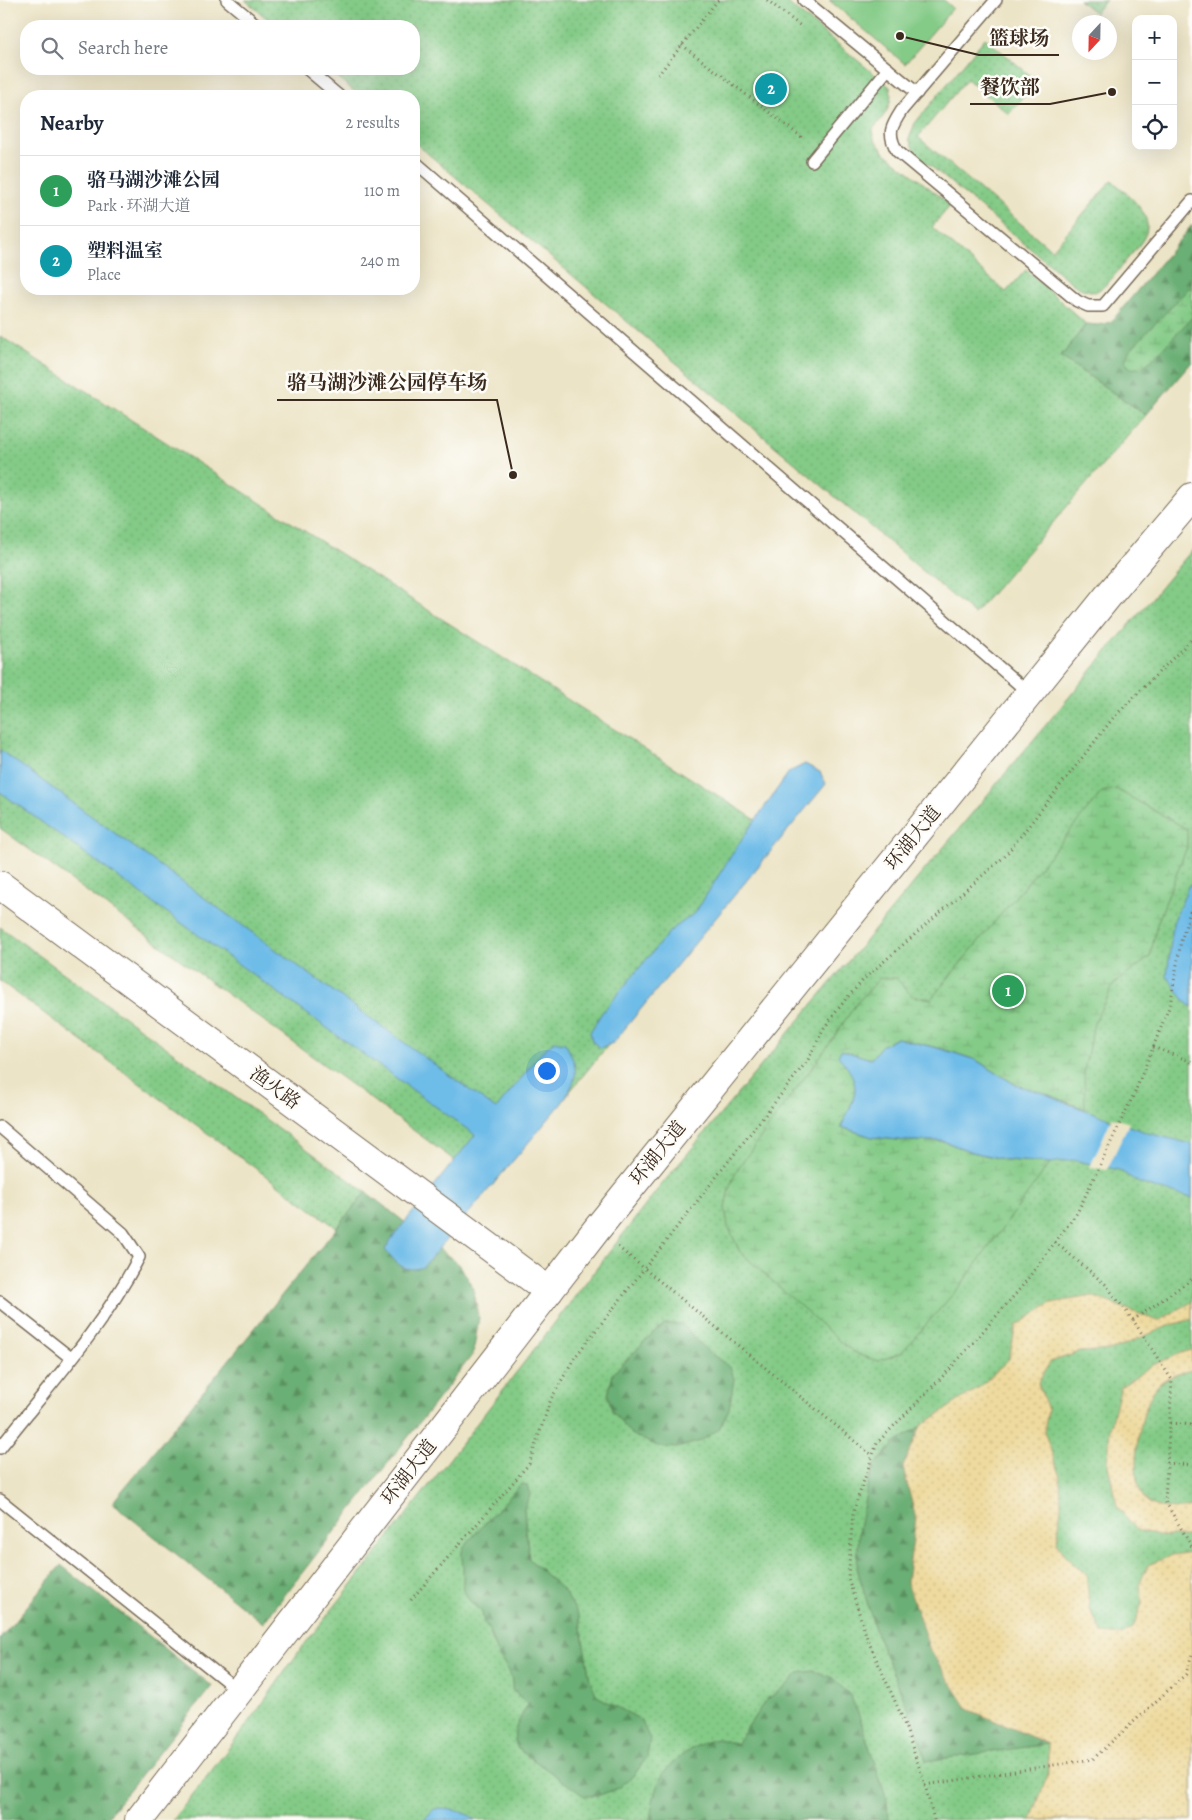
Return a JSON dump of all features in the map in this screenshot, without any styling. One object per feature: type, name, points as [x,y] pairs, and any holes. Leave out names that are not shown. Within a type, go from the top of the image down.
[{"type":"main road","name":"环湖大道","points":[[139,1820],[597,1229],[1192,496]]},
{"type":"main road","name":"渔火路","points":[[0,885],[549,1291]]},
{"type":"lane","points":[[227,0],[251,20]]},
{"type":"lane","points":[[804,0],[917,93]]},
{"type":"lane","points":[[996,0],[917,93],[891,127],[891,141],[897,151],[1077,301],[1088,306],[1103,306],[1192,201]]},
{"type":"lane","points":[[812,162],[888,69]]},
{"type":"lane","points":[[314,75],[332,90]]},
{"type":"lane","points":[[420,166],[1030,694]]},
{"type":"lane","points":[[0,1127],[123,1233],[139,1257],[97,1325],[0,1448]]},
{"type":"lane","points":[[0,1302],[71,1358]]},
{"type":"lane","points":[[0,1500],[239,1691]]},
{"type":"path","points":[[658,75],[718,0]]},
{"type":"path","points":[[682,45],[821,151]]},
{"type":"path","points":[[411,1600],[529,1464],[551,1399],[575,1357],[808,1060],[824,1028],[845,1000],[866,977],[1006,856],[1114,717],[1192,639]]},
{"type":"path","points":[[934,1820],[925,1785],[902,1717],[867,1638],[848,1578],[853,1512],[877,1443],[968,1348],[1020,1289],[1077,1213],[1135,1092],[1170,1005],[1181,942],[1192,905]]},
{"type":"path","points":[[1154,1047],[1192,1062]]},
{"type":"path","points":[[597,1229],[873,1456]]},
{"type":"path","points":[[1055,1242],[1105,1284],[1132,1320],[1172,1380],[1165,1501],[1192,1547]]},
{"type":"path","points":[[1132,1320],[1192,1279]]},
{"type":"path","points":[[1170,1423],[1192,1425]]},
{"type":"path","points":[[1167,1463],[1192,1465]]},
{"type":"path","points":[[925,1785],[1093,1759],[1186,1674],[1192,1654]]},
{"type":"green space","points":[[245,0],[784,0],[890,87],[891,99],[884,115],[873,129],[874,139],[885,153],[951,205],[932,227],[1006,292],[1026,270],[1086,324],[1061,357],[1146,415],[974,614],[420,147],[420,90],[353,90],[334,75],[420,75],[420,20],[269,20]]},
{"type":"green space","points":[[829,0],[944,0],[953,8],[905,64]]},
{"type":"green space","points":[[1079,0],[1106,0],[1095,13]]},
{"type":"green space","points":[[985,38],[1037,81],[1009,114],[967,79],[918,137],[1052,250],[1112,180],[1142,210],[1147,225],[1146,233],[1139,245],[1112,279],[1095,292],[1082,289],[1073,284],[915,153],[909,139],[915,123]]},
{"type":"green space","points":[[1192,225],[1192,362],[1146,415],[1061,357],[1086,324],[1098,325],[1111,322]]},
{"type":"green space","points":[[1190,287],[1192,288],[1192,317],[1154,358],[1141,368],[1131,368],[1125,362],[1129,351]]},
{"type":"green space","points":[[0,336],[781,836],[491,1187],[0,828]]},
{"type":"green space","points":[[1192,550],[1192,1820],[173,1820],[253,1717],[300,1650],[658,1189]]},
{"type":"green space","points":[[1116,789],[1187,829],[1187,847],[1157,924],[1150,957],[1114,984],[1094,1023],[1084,1071],[1085,1109],[1044,1093],[1016,1085],[976,1060],[897,1038],[881,1046],[871,1059],[841,1050],[839,1056],[852,1075],[855,1090],[851,1106],[841,1127],[872,1137],[906,1141],[943,1141],[972,1152],[1007,1160],[1050,1163],[962,1284],[901,1353],[878,1361],[859,1355],[844,1345],[740,1252],[728,1226],[725,1208],[729,1189],[736,1171],[830,1043],[856,1004],[880,978],[896,978],[912,996],[931,999],[1102,792]]},
{"type":"green space","points":[[0,927],[366,1192],[337,1228],[0,981]]},
{"type":"green space","points":[[366,1192],[460,1265],[473,1288],[479,1318],[473,1354],[263,1623],[112,1503]]},
{"type":"green space","points":[[665,1324],[682,1324],[708,1352],[730,1367],[734,1379],[729,1409],[719,1429],[701,1441],[677,1448],[659,1447],[631,1434],[612,1411],[608,1395],[613,1374],[654,1332]]},
{"type":"green space","points":[[921,1426],[903,1467],[916,1519],[907,1582],[968,1709],[1048,1744],[926,1761],[916,1727],[876,1633],[857,1568],[859,1528],[868,1483],[874,1466],[895,1443]]},
{"type":"green space","points":[[521,1484],[527,1485],[530,1495],[524,1509],[529,1559],[564,1591],[579,1616],[590,1680],[597,1696],[641,1720],[650,1739],[647,1757],[634,1775],[619,1788],[597,1796],[584,1796],[518,1749],[515,1731],[528,1704],[512,1690],[507,1667],[497,1653],[484,1622],[482,1612],[470,1601],[463,1586],[462,1551],[464,1546]]},
{"type":"green space","points":[[61,1565],[212,1686],[105,1820],[0,1820],[0,1639]]},
{"type":"green space","points":[[814,1671],[833,1678],[850,1695],[858,1713],[887,1800],[888,1820],[650,1820],[654,1797],[660,1779],[672,1764],[691,1749],[711,1740],[719,1739],[736,1744],[766,1700],[787,1685],[798,1673]]},
{"type":"sand","points":[[1092,1296],[1158,1321],[1192,1302],[1192,1319],[1168,1326],[1112,1350],[1080,1352],[1050,1362],[1038,1383],[1048,1410],[1044,1431],[1060,1477],[1061,1506],[1057,1544],[1072,1563],[1086,1574],[1090,1610],[1102,1633],[1122,1635],[1133,1628],[1142,1603],[1140,1583],[1148,1565],[1173,1555],[1192,1552],[1192,1820],[1031,1820],[1048,1774],[1048,1744],[968,1709],[930,1650],[907,1582],[916,1519],[903,1467],[921,1426],[981,1386],[1009,1359],[1016,1326],[1051,1303]]},
{"type":"sand","points":[[1192,1350],[1192,1370],[1166,1379],[1153,1392],[1146,1406],[1141,1424],[1136,1461],[1137,1479],[1141,1493],[1148,1502],[1157,1506],[1176,1509],[1186,1509],[1192,1506],[1192,1536],[1164,1536],[1136,1530],[1117,1506],[1108,1465],[1110,1428],[1121,1387],[1151,1366]]},
{"type":"water","points":[[0,750],[496,1109],[543,1051],[554,1041],[565,1043],[573,1060],[575,1074],[571,1087],[562,1103],[423,1267],[410,1269],[401,1266],[385,1250],[392,1238],[475,1135],[0,792]]},
{"type":"water","points":[[805,764],[820,772],[826,784],[613,1043],[600,1048],[592,1041],[590,1032],[601,1014],[670,931],[695,913],[737,846],[789,772]]},
{"type":"water","points":[[1192,883],[1192,1007],[1186,1003],[1167,976],[1173,923],[1188,887]]},
{"type":"water","points":[[897,1038],[976,1060],[1016,1085],[1044,1093],[1148,1133],[1192,1144],[1192,1198],[1139,1183],[1119,1170],[1073,1160],[1050,1163],[1007,1160],[972,1152],[943,1141],[906,1141],[872,1137],[841,1127],[851,1106],[855,1090],[852,1075],[838,1056],[841,1050],[871,1059],[881,1046]]},
{"type":"water","points":[[434,1809],[462,1812],[476,1820],[424,1820]]},
{"type":"pier","points":[[1112,1117],[1129,1123],[1107,1170],[1090,1167]]},
{"type":"place","name":"篮球场","points":[[900,36]]},
{"type":"place","name":"塑料温室","points":[[771,89]]},
{"type":"place","name":"餐饮部","points":[[1112,92]]},
{"type":"place","name":"骆马湖沙滩公园停车场","points":[[513,475]]},
{"type":"place","name":"骆马湖沙滩公园","points":[[1008,991]]}]
